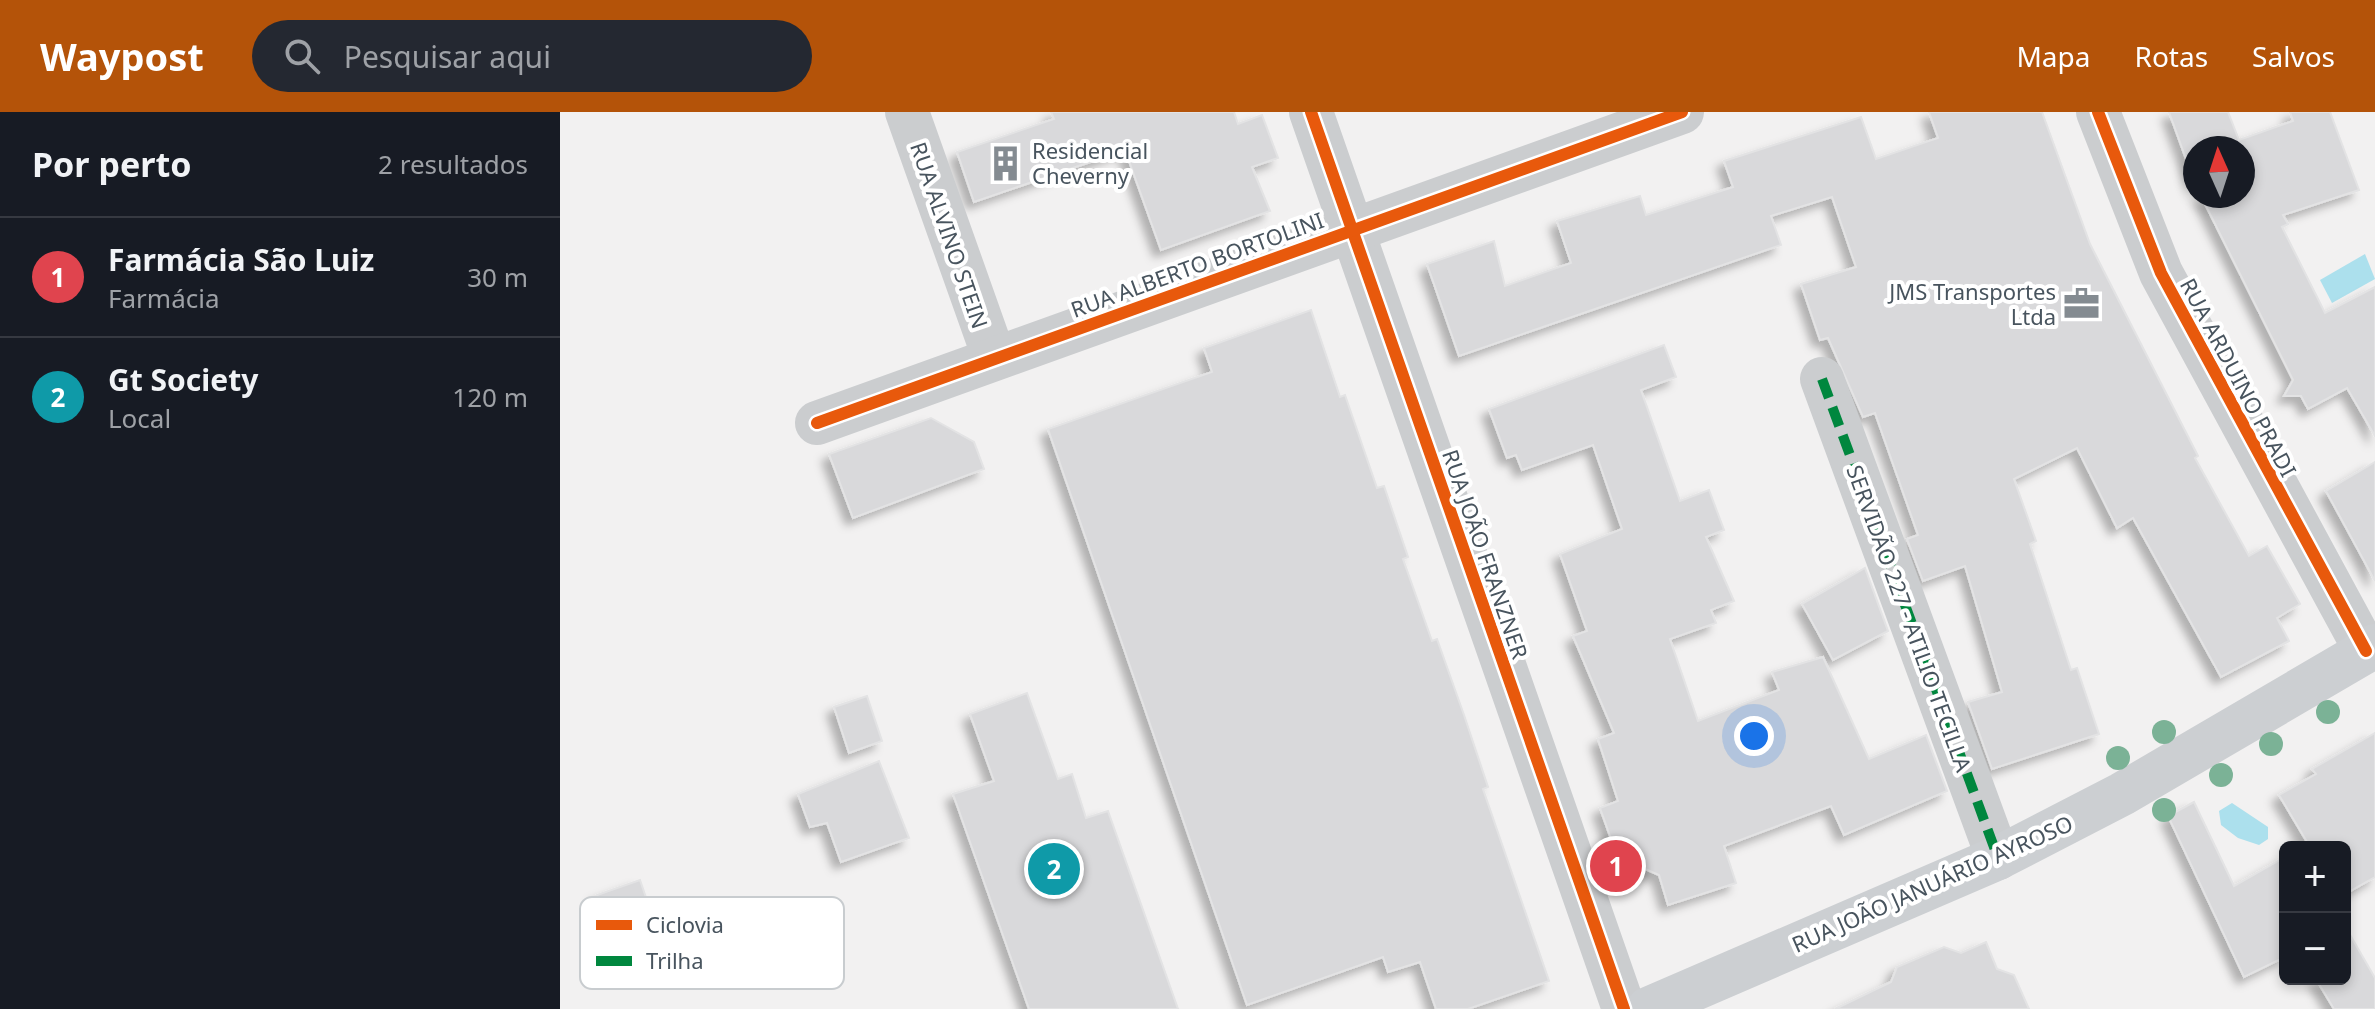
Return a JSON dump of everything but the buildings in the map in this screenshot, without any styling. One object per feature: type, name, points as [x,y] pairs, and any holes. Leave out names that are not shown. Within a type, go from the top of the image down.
[{"type":"main road","name":"RUA JOÃO JANUÁRIO AYROSO","points":[[1648,1009],[1998,858],[2122,794],[2370,649]]},
{"type":"street","name":"RUA ALVINO STEIN","points":[[907,112],[994,357]]},
{"type":"street","name":"RUA JOÃO FRANZNER","points":[[1311,112],[1624,1009]]},
{"type":"street","name":"RUA ALBERTO BORTOLINI","points":[[817,423],[1682,112]]},
{"type":"street","name":"RUA ARDUINO PRADI","points":[[2098,112],[2161,273],[2370,649]]},
{"type":"street","name":"SERVIDÃO 227 - ATILIO TECILLA","points":[[1822,379],[1998,858]]},
{"type":"water","points":[[2365,254],[2375,279],[2332,303],[2320,280]]},
{"type":"water","points":[[2232,803],[2268,827],[2268,839],[2259,845],[2238,838],[2221,825],[2219,811]]},
{"type":"marked path","points":[[1822,379],[1998,858]]},
{"type":"cycle path","points":[[1311,112],[1624,1009]]},
{"type":"cycle path","points":[[817,423],[1682,112]]},
{"type":"cycle path","points":[[2098,112],[2161,273],[2366,651]]},
{"type":"place","name":"Residencial Cheverny","points":[[1006,163]]},
{"type":"place","name":"JMS Transportes Ltda","points":[[2082,304]]},
{"type":"place","name":"Farmácia São Luiz","points":[[1616,866]]},
{"type":"place","name":"Gt Society","points":[[1054,869]]}]
